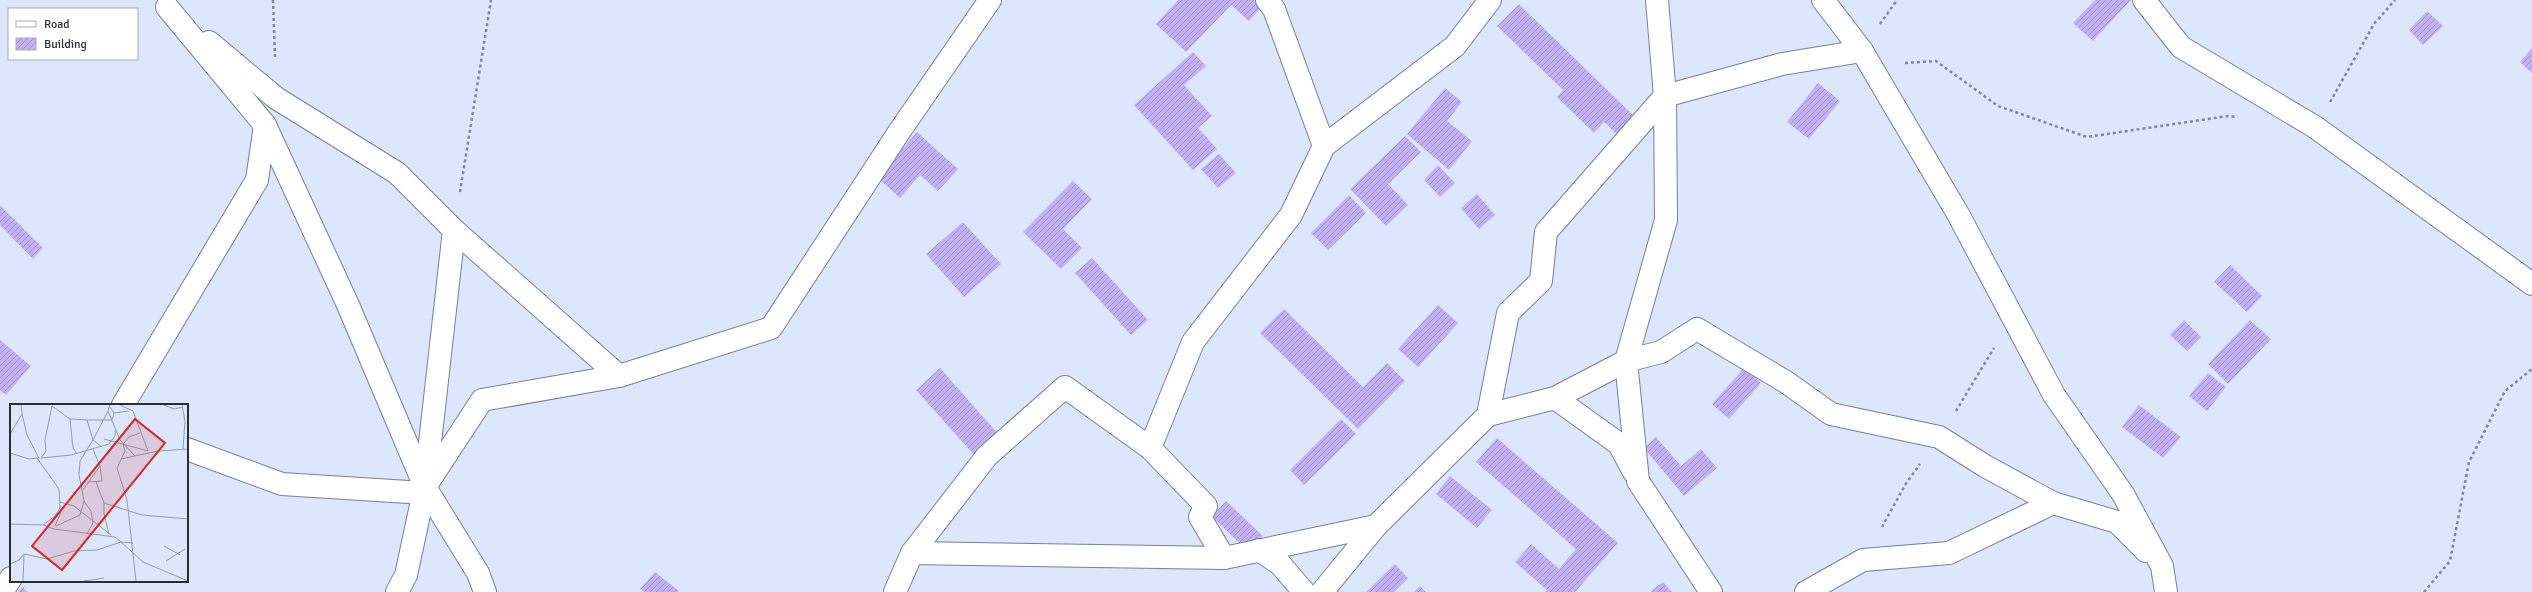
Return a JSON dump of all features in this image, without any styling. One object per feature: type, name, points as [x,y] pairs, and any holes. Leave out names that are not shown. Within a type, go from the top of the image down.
[{"type":"street","points":[[424,490],[482,400],[619,376],[772,328],[899,132],[990,0]]},
{"type":"street","points":[[1267,0],[1274,8],[1324,146]]},
{"type":"street","points":[[1150,448],[1193,342],[1291,215],[1324,146],[1455,46],[1490,0]]},
{"type":"street","points":[[1638,481],[1626,361],[1666,220],[1665,96],[1657,0]]},
{"type":"street","points":[[1823,0],[1862,51],[1958,214],[2054,395],[2123,494],[2162,566],[2166,592]]},
{"type":"street","points":[[2144,0],[2181,47],[2316,127],[2532,284]]},
{"type":"street","points":[[165,3],[276,98],[397,173],[454,230],[619,376]]},
{"type":"street","points":[[165,3],[265,125],[348,305],[424,490],[481,583],[496,592]]},
{"type":"street","points":[[1488,415],[1508,313],[1541,282],[1546,232],[1665,96],[1782,64],[1862,51]]},
{"type":"street","points":[[124,404],[257,180],[265,125]]},
{"type":"street","points":[[397,592],[406,575],[424,490],[454,230]]},
{"type":"street","points":[[1322,592],[1376,526],[1488,415],[1555,398],[1626,361],[1661,352],[1697,328],[1786,382],[1831,414],[1939,437],[1985,466],[2053,502],[2117,522],[2162,566]]},
{"type":"street","points":[[895,592],[912,553],[987,456],[1065,387],[1150,448],[1206,506],[1200,517],[1224,558]]},
{"type":"street","points":[[1555,398],[1619,444],[1638,481],[1711,592]]},
{"type":"street","points":[[188,449],[282,484],[424,490]]},
{"type":"street","points":[[1806,592],[1863,560],[1949,553],[2053,502]]},
{"type":"street","points":[[912,553],[1224,558],[1376,526]]},
{"type":"street","points":[[1259,550],[1280,564],[1304,592]]},
{"type":"street","points":[[2,592],[10,580]]},
{"type":"path","points":[[273,0],[276,98]]},
{"type":"path","points":[[454,230],[491,0]]},
{"type":"path","points":[[2316,127],[2374,24],[2395,0]]},
{"type":"path","points":[[1862,51],[1901,63],[1936,60],[1998,106],[2087,137],[2228,116],[2243,118]]},
{"type":"path","points":[[2424,592],[2450,561],[2469,462],[2505,391],[2532,369]]},
{"type":"building","points":[[1178,0],[1262,0],[1265,3],[1249,21],[1231,5],[1186,52],[1156,24]]},
{"type":"building","points":[[2095,0],[2131,0],[2093,41],[2073,23]]},
{"type":"building","points":[[1519,4],[1639,121],[1622,139],[1604,122],[1594,133],[1557,97],[1563,90],[1497,26]]},
{"type":"building","points":[[2427,11],[2443,26],[2423,45],[2409,30]]},
{"type":"building","points":[[2532,48],[2532,73],[2520,62]]},
{"type":"building","points":[[1193,52],[1206,66],[1184,85],[1212,116],[1198,128],[1217,149],[1193,170],[1134,105]]},
{"type":"building","points":[[1818,83],[1840,101],[1809,139],[1787,122]]},
{"type":"building","points":[[1445,88],[1462,102],[1447,121],[1472,141],[1449,170],[1407,134]]},
{"type":"building","points":[[917,132],[958,169],[938,191],[920,175],[900,198],[877,177]]},
{"type":"building","points":[[1405,136],[1421,152],[1388,184],[1408,205],[1386,226],[1350,189]]},
{"type":"building","points":[[1219,154],[1236,173],[1218,188],[1201,169]]},
{"type":"building","points":[[1438,165],[1455,183],[1440,197],[1424,180]]},
{"type":"building","points":[[1073,181],[1092,199],[1063,229],[1082,248],[1061,269],[1023,232]]},
{"type":"building","points":[[1477,194],[1495,215],[1479,229],[1461,208]]},
{"type":"building","points":[[1349,195],[1366,213],[1328,250],[1311,233]]},
{"type":"building","points":[[0,205],[43,248],[33,259],[0,225]]},
{"type":"building","points":[[963,222],[1001,264],[964,297],[926,254]]},
{"type":"building","points":[[1092,258],[1148,320],[1131,335],[1075,273]]},
{"type":"building","points":[[2230,265],[2262,296],[2247,312],[2214,282]]},
{"type":"building","points":[[1438,305],[1458,323],[1418,367],[1398,349]]},
{"type":"building","points":[[1284,309],[1363,387],[1387,363],[1405,381],[1358,429],[1260,333]]},
{"type":"building","points":[[2184,320],[2201,337],[2187,351],[2170,335]]},
{"type":"building","points":[[2250,320],[2271,339],[2228,384],[2208,364]]},
{"type":"building","points":[[0,340],[31,366],[6,395],[0,390]]},
{"type":"building","points":[[940,368],[999,435],[975,456],[916,390]]},
{"type":"building","points":[[1744,368],[1761,383],[1729,419],[1712,404]]},
{"type":"building","points":[[2208,373],[2226,387],[2207,411],[2189,396]]},
{"type":"building","points":[[2139,405],[2181,437],[2163,458],[2122,427]]},
{"type":"building","points":[[1341,419],[1356,434],[1304,485],[1290,470]]},
{"type":"building","points":[[1656,437],[1681,466],[1701,449],[1717,468],[1684,496],[1644,448]]},
{"type":"building","points":[[1497,438],[1618,543],[1575,592],[1545,592],[1547,590],[1515,562],[1531,544],[1559,569],[1576,549],[1476,462]]},
{"type":"building","points":[[1450,476],[1492,510],[1477,528],[1436,494]]},
{"type":"building","points":[[1226,501],[1263,536],[1248,552],[1212,516]]},
{"type":"building","points":[[1395,564],[1408,578],[1394,592],[1366,592]]},
{"type":"building","points":[[655,572],[679,591],[644,592],[640,589]]},
{"type":"building","points":[[1663,582],[1672,592],[1650,592]]},
{"type":"building","points":[[1420,586],[1426,592],[1414,592]]},
{"type":"building","points":[[23,587],[27,592],[18,592]]}]
